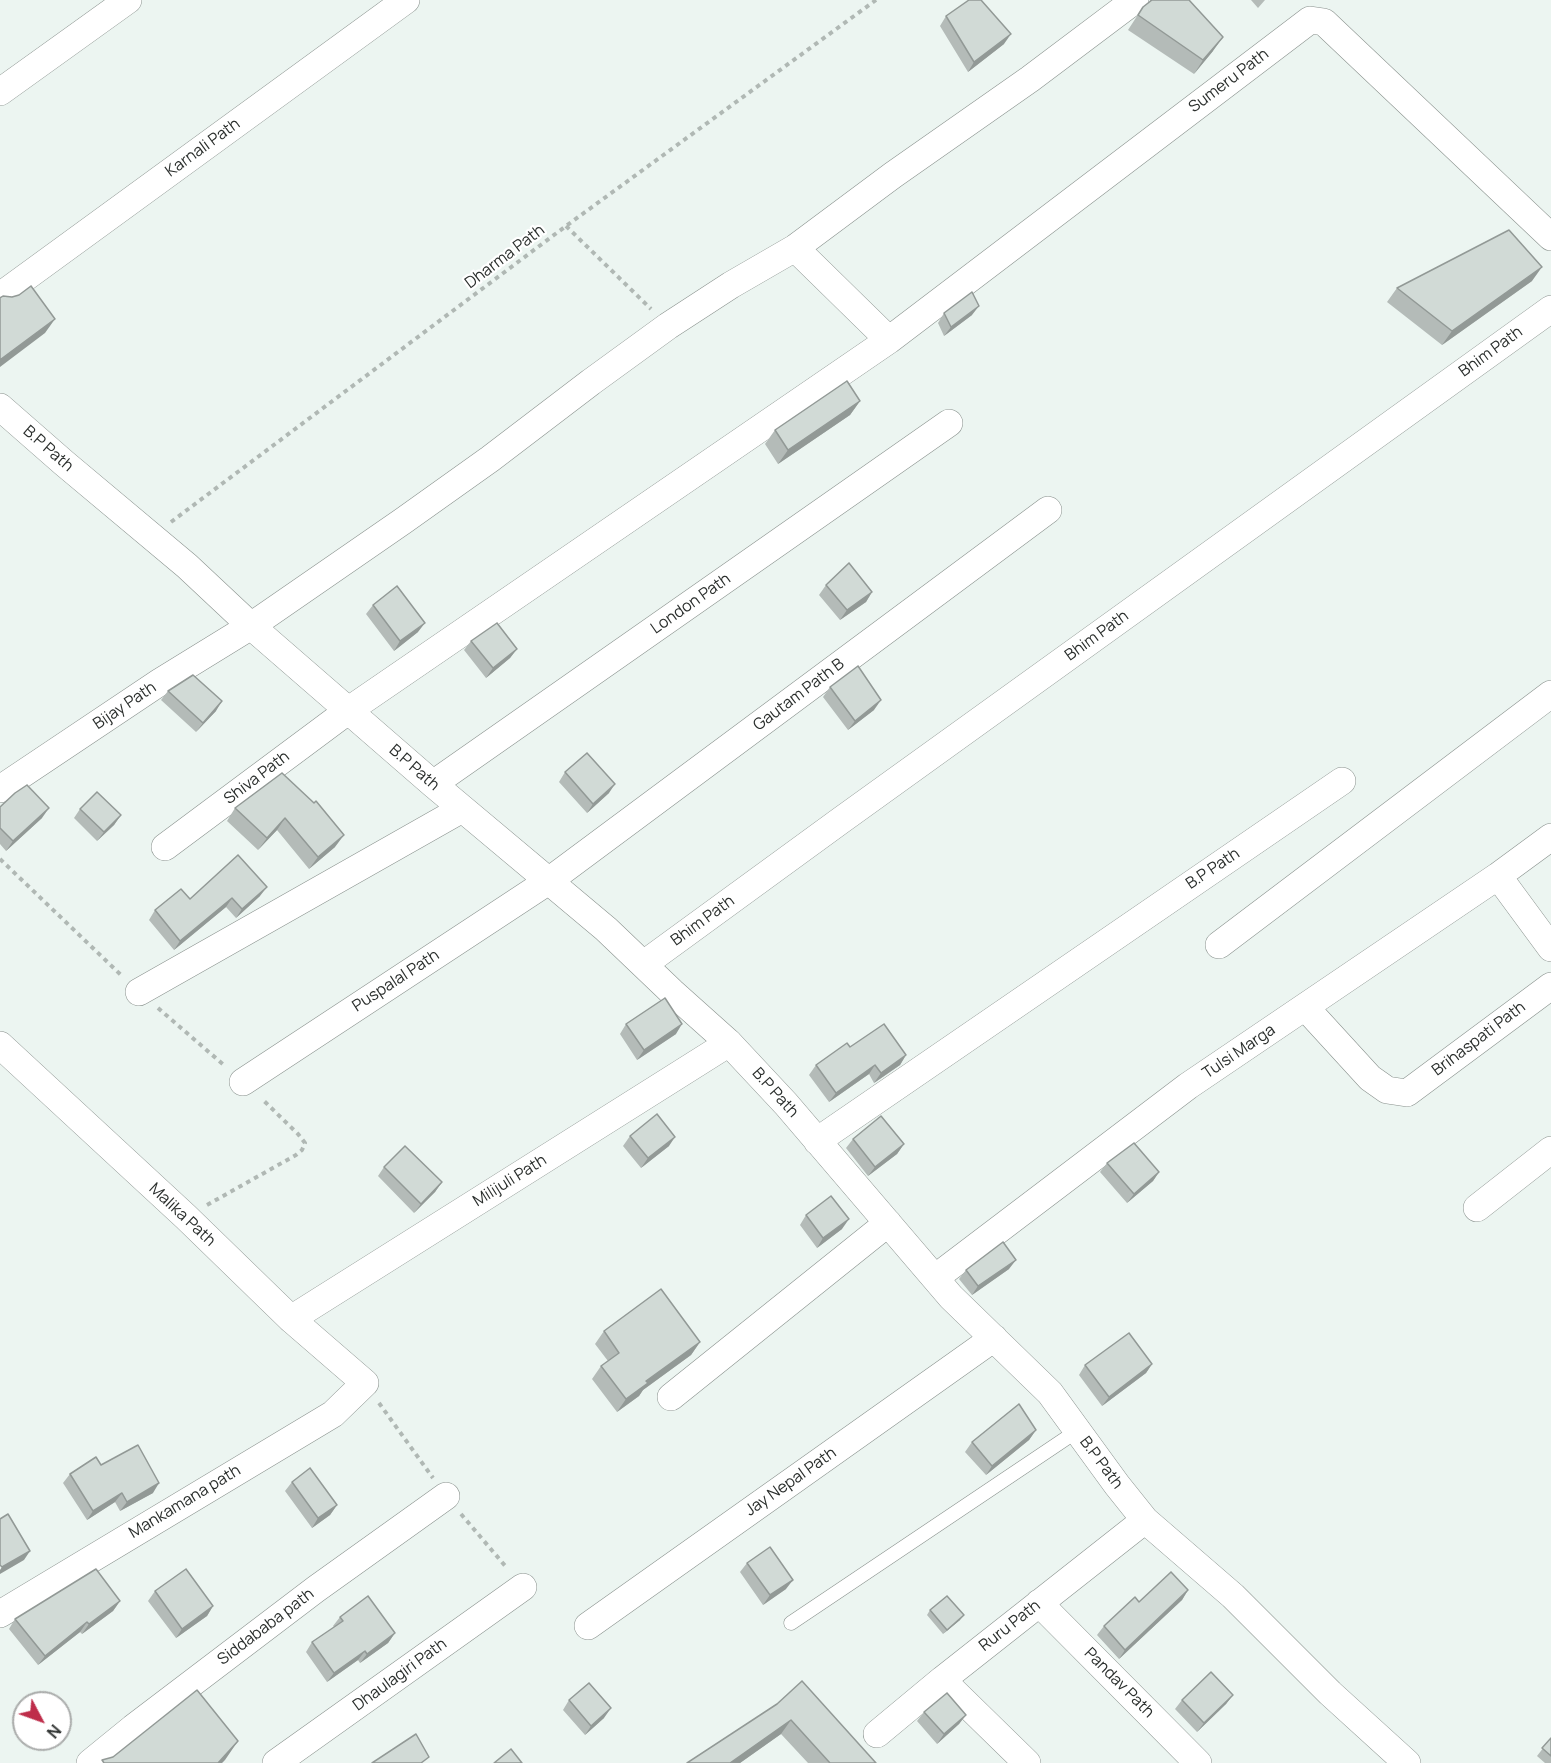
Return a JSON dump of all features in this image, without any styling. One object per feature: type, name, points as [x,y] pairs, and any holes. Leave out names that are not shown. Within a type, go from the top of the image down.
[{"type":"street","points":[[0,92],[128,0]]},
{"type":"street","name":"Karnali Path","points":[[0,296],[406,0]]},
{"type":"street","name":"Bijay Path","points":[[0,789],[160,682],[252,626],[490,459],[668,326],[730,285],[795,248],[893,175],[1030,79],[1135,0]]},
{"type":"street","name":"Sumeru Path","points":[[349,710],[889,340],[1310,20],[1323,22],[1551,237]]},
{"type":"street","points":[[795,248],[889,340]]},
{"type":"street","name":"Bhim Path","points":[[644,964],[1551,309]]},
{"type":"street","name":"B.P Path","points":[[0,407],[187,566],[433,784],[550,880],[729,1043],[951,1297],[1050,1393],[1145,1520],[1233,1596],[1330,1693],[1407,1763]]},
{"type":"street","name":"London Path","points":[[433,784],[948,423]]},
{"type":"street","name":"Gautam Path B","points":[[550,880],[1048,510]]},
{"type":"street","points":[[1220,945],[1551,694]]},
{"type":"street","name":"Shiva Path","points":[[165,847],[349,710]]},
{"type":"street","name":"B.P Path","points":[[817,1141],[1342,781]]},
{"type":"street","points":[[139,992],[462,808]]},
{"type":"street","name":"Tulsi Marga","points":[[935,1278],[1188,1086],[1498,876],[1551,837]]},
{"type":"street","points":[[1498,876],[1551,948]]},
{"type":"street","name":"Puspalal Path","points":[[243,1082],[550,880]]},
{"type":"street","name":"Brihaspati Path","points":[[1305,1007],[1370,1078],[1387,1090],[1407,1093],[1551,986]]},
{"type":"street","name":"Milijuli Path","points":[[291,1319],[729,1043]]},
{"type":"street","name":"Malika Path","points":[[0,1045],[186,1217],[291,1319],[365,1383]]},
{"type":"street","points":[[1477,1208],[1551,1150]]},
{"type":"street","points":[[671,1397],[888,1223]]},
{"type":"street","name":"Jay Nepal Path","points":[[588,1626],[994,1338]]},
{"type":"street","name":"Mankamana path","points":[[0,1614],[333,1413],[365,1383]]},
{"type":"street","name":"Siddababa path","points":[[90,1763],[316,1589],[446,1496]]},
{"type":"street","name":"Ruru Path","points":[[877,1734],[1145,1520]]},
{"type":"street","name":"Dhaulagiri Path","points":[[276,1763],[523,1587]]},
{"type":"street","name":"Pandav Path","points":[[1039,1603],[1198,1763]]},
{"type":"street","points":[[942,1680],[1026,1763]]},
{"type":"lane","points":[[791,1623],[1077,1431]]},
{"type":"path","name":"Dharma Path","points":[[152,537],[566,226],[876,0]]},
{"type":"path","points":[[566,226],[668,326]]},
{"type":"path","points":[[0,859],[139,992],[243,1082],[305,1143],[296,1155],[186,1217]]},
{"type":"building","points":[[969,0],[981,0],[1011,34],[974,62],[946,16]]},
{"type":"building","points":[[1152,0],[1189,0],[1223,37],[1203,60],[1138,15],[1143,7]]},
{"type":"building","points":[[1509,230],[1542,267],[1452,331],[1397,288]]},
{"type":"building","points":[[31,286],[55,319],[0,360],[0,298],[19,295]]},
{"type":"building","points":[[972,292],[979,306],[951,327],[944,313]]},
{"type":"building","points":[[847,381],[860,401],[788,450],[775,430]]},
{"type":"building","points":[[849,563],[872,592],[847,610],[826,585]]},
{"type":"building","points":[[397,586],[425,623],[400,641],[373,605]]},
{"type":"building","points":[[497,623],[517,649],[493,668],[471,641]]},
{"type":"building","points":[[858,666],[881,700],[855,721],[830,687]]},
{"type":"building","points":[[193,675],[222,701],[203,723],[168,691]]},
{"type":"building","points":[[587,753],[615,784],[593,804],[565,772]]},
{"type":"building","points":[[282,773],[314,803],[316,801],[344,835],[318,857],[285,818],[267,838],[235,808]]},
{"type":"building","points":[[27,785],[49,808],[13,841],[0,828],[0,807]]},
{"type":"building","points":[[97,792],[121,815],[104,832],[80,809]]},
{"type":"building","points":[[238,855],[267,887],[242,909],[232,898],[180,941],[155,910],[181,889],[190,899]]},
{"type":"building","points":[[665,998],[682,1024],[644,1050],[626,1024]]},
{"type":"building","points":[[884,1024],[906,1055],[881,1073],[875,1065],[836,1093],[816,1065],[847,1043],[850,1047]]},
{"type":"building","points":[[657,1114],[675,1137],[648,1158],[630,1136]]},
{"type":"building","points":[[881,1116],[904,1144],[875,1167],[853,1139]]},
{"type":"building","points":[[1134,1143],[1159,1172],[1134,1194],[1107,1163]]},
{"type":"building","points":[[405,1146],[442,1182],[421,1204],[384,1167]]},
{"type":"building","points":[[831,1196],[849,1219],[823,1238],[806,1215]]},
{"type":"building","points":[[1003,1242],[1016,1260],[978,1286],[966,1270]]},
{"type":"building","points":[[661,1289],[700,1342],[646,1381],[648,1383],[626,1399],[601,1366],[619,1353],[604,1331]]},
{"type":"building","points":[[1129,1333],[1152,1364],[1109,1397],[1085,1365]]},
{"type":"building","points":[[1019,1404],[1036,1430],[992,1466],[972,1442]]},
{"type":"building","points":[[138,1445],[159,1483],[127,1502],[122,1493],[93,1511],[70,1474],[96,1457],[101,1465]]},
{"type":"building","points":[[310,1468],[337,1505],[318,1518],[292,1482]]},
{"type":"building","points":[[8,1514],[30,1551],[2,1567],[0,1565],[0,1519]]},
{"type":"building","points":[[770,1547],[793,1580],[770,1595],[747,1563]]},
{"type":"building","points":[[96,1569],[120,1601],[89,1624],[87,1622],[45,1656],[15,1619]]},
{"type":"building","points":[[186,1569],[213,1606],[182,1629],[155,1591]]},
{"type":"building","points":[[1171,1572],[1188,1590],[1125,1650],[1104,1626],[1135,1597],[1139,1602]]},
{"type":"building","points":[[368,1596],[395,1633],[367,1654],[365,1651],[334,1673],[312,1642],[343,1621],[340,1617]]},
{"type":"building","points":[[947,1596],[964,1615],[947,1630],[930,1610]]},
{"type":"building","points":[[1211,1672],[1233,1695],[1204,1723],[1182,1700]]},
{"type":"building","points":[[802,1681],[876,1763],[830,1763],[791,1720],[730,1763],[687,1763],[777,1704]]},
{"type":"building","points":[[589,1683],[611,1708],[591,1726],[569,1700]]},
{"type":"building","points":[[197,1690],[238,1741],[218,1763],[104,1763],[102,1760],[113,1757]]},
{"type":"building","points":[[947,1693],[966,1715],[944,1734],[924,1712]]},
{"type":"building","points":[[416,1734],[429,1757],[421,1763],[372,1763]]},
{"type":"building","points":[[1551,1738],[1551,1756],[1542,1748]]},
{"type":"building","points":[[511,1749],[522,1763],[494,1763]]}]
